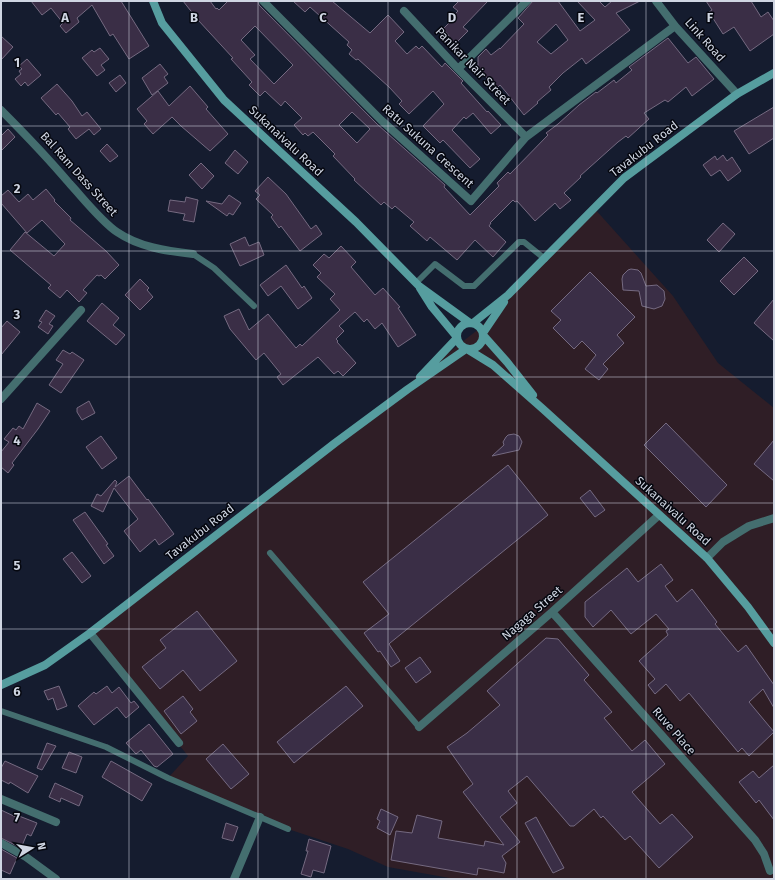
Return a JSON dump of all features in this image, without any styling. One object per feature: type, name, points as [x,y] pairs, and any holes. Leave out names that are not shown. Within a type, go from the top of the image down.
[{"type":"main road","name":"Sukanaivalu Road","points":[[154,1],[162,23],[224,100],[356,222],[417,284],[471,323]]},
{"type":"main road","name":"Tavakubu Road","points":[[471,323],[508,295],[624,178],[737,94],[774,73]]},
{"type":"main road","name":"Sukanaivalu Road","points":[[417,284],[429,302],[457,337]]},
{"type":"main road","name":"Tavakubu Road","points":[[483,334],[508,295]]},
{"type":"main road","points":[[471,323],[480,328],[483,334],[480,344],[472,349],[467,349],[458,344],[457,337],[458,331],[461,327],[471,323]]},
{"type":"main road","name":"Sukanaivalu Road","points":[[483,334],[518,375],[543,409]]},
{"type":"main road","name":"Tavakubu Road","points":[[408,389],[457,337]]},
{"type":"main road","name":"Sukanaivalu Road","points":[[467,349],[493,365],[707,558],[748,607],[774,643]]},
{"type":"main road","name":"Tavakubu Road","points":[[1,685],[45,665],[90,633],[335,443],[408,389],[467,349]]},
{"type":"street","name":"Ratu Sukuna Crescent","points":[[263,1],[381,120],[471,201],[526,138],[675,26]]},
{"type":"street","points":[[458,69],[527,1]]},
{"type":"street","name":"Link Road","points":[[656,1],[675,26],[737,94]]},
{"type":"street","name":"Panikar Nair Street","points":[[404,11],[458,69],[526,138]]},
{"type":"street","name":"Bal Ram Dass Street","points":[[1,110],[32,140],[94,210],[117,232],[143,245],[169,252],[193,254]]},
{"type":"street","points":[[1,399],[81,310]]},
{"type":"street","name":"Nagaga Street","points":[[419,727],[552,612],[659,515]]},
{"type":"street","points":[[707,558],[723,542],[749,526],[774,518]]},
{"type":"street","name":"Ruve Place","points":[[552,612],[755,840],[764,854],[770,871]]},
{"type":"street","points":[[90,633],[178,743]]},
{"type":"street","points":[[1,799],[56,822]]},
{"type":"street","points":[[234,879],[260,817]]},
{"type":"street","points":[[1,843],[26,856],[56,879]]},
{"type":"lane","points":[[417,284],[435,264],[464,286],[474,286],[519,242],[524,242],[545,259]]},
{"type":"lane","points":[[193,254],[214,268],[254,306]]},
{"type":"lane","points":[[270,553],[419,727]]},
{"type":"lane","points":[[1,711],[106,747],[168,778],[288,829]]},
{"type":"shaded area","points":[[594,208],[673,296],[718,363],[774,408],[774,879],[455,879],[388,867],[348,849],[288,829],[168,778],[188,756],[90,633],[480,328],[508,295]]},
{"type":"building","points":[[31,1],[121,1],[149,46],[129,59],[113,34],[110,36],[92,5],[77,18],[79,22],[66,33],[60,26],[63,23],[51,8],[42,15]]},
{"type":"building","points":[[183,1],[210,1],[216,9],[217,8],[219,10],[228,1],[258,1],[259,5],[377,124],[445,185],[444,187],[470,215],[499,186],[497,183],[508,172],[510,174],[548,135],[546,133],[596,92],[597,93],[614,80],[616,83],[632,70],[629,67],[668,38],[688,63],[696,57],[714,79],[692,96],[686,87],[668,102],[665,100],[644,113],[649,119],[628,138],[626,136],[618,142],[580,176],[581,177],[564,193],[571,200],[560,209],[555,203],[535,221],[517,201],[515,202],[513,200],[490,223],[489,226],[506,242],[493,257],[475,240],[457,260],[430,237],[427,241],[410,226],[414,222],[395,206],[392,209],[384,202],[381,205],[354,180],[355,179],[333,156],[335,154],[313,132],[308,136],[305,133],[303,135],[294,125],[302,118],[285,101],[281,106],[265,91],[260,96],[249,85],[252,82],[231,59],[233,58],[198,20]],"holes":[[[255,26],[293,65],[274,84],[250,59],[255,55],[241,40]],[[352,112],[370,129],[357,143],[339,125]]]},
{"type":"building","points":[[293,1],[332,1],[370,33],[388,15],[404,32],[395,41],[407,54],[416,46],[419,49],[422,46],[442,67],[445,63],[463,81],[461,83],[487,112],[488,111],[501,125],[491,134],[473,113],[466,119],[464,117],[452,130],[480,159],[470,168],[443,140],[440,143],[423,126],[444,104],[433,91],[409,114],[399,104],[402,101],[389,87],[358,59],[356,60],[349,54],[352,50],[347,45],[349,42],[310,7],[305,12]]},
{"type":"building","points":[[459,1],[488,1],[463,27],[468,31],[454,45],[448,39],[450,37],[443,29],[456,16],[455,14],[458,11],[453,7]]},
{"type":"building","points":[[533,1],[558,1],[580,31],[595,20],[577,1],[599,1],[605,7],[612,1],[640,1],[616,13],[630,30],[586,64],[582,58],[563,73],[549,87],[551,90],[524,115],[500,85],[497,88],[478,69],[478,57],[486,49],[491,55],[500,49],[524,24],[518,18]],"holes":[[[556,24],[568,40],[551,54],[537,42]]]},
{"type":"building","points":[[706,1],[751,1],[761,17],[768,12],[774,21],[774,34],[750,51],[734,27],[723,34],[709,12],[712,10]]},
{"type":"building","points":[[1,36],[13,47],[1,60]]},
{"type":"building","points":[[100,48],[109,59],[101,65],[105,70],[97,76],[82,58],[92,50],[94,52]]},
{"type":"building","points":[[27,59],[41,75],[28,86],[25,82],[21,86],[15,79],[21,74],[19,71],[22,69],[19,66]]},
{"type":"building","points":[[160,64],[168,74],[164,77],[168,83],[152,95],[142,78]]},
{"type":"building","points":[[120,75],[126,83],[116,92],[109,83]]},
{"type":"building","points":[[57,84],[72,101],[82,116],[87,112],[101,129],[94,135],[89,129],[76,139],[68,129],[70,127],[58,113],[56,115],[41,98]]},
{"type":"building","points":[[190,86],[208,107],[206,109],[228,134],[210,151],[172,117],[153,134],[144,124],[147,121],[137,109],[158,91],[169,106]]},
{"type":"building","points":[[774,107],[774,138],[749,154],[734,131]]},
{"type":"building","points":[[8,129],[15,137],[1,151],[1,136]]},
{"type":"building","points":[[107,144],[118,156],[110,162],[100,151]]},
{"type":"building","points":[[235,150],[248,162],[238,174],[225,163]]},
{"type":"building","points":[[723,155],[727,161],[732,157],[741,171],[728,181],[720,170],[711,176],[703,165],[715,156],[717,160]]},
{"type":"building","points":[[201,163],[214,176],[202,189],[189,175]]},
{"type":"building","points":[[268,177],[286,194],[311,229],[316,225],[322,234],[300,251],[281,226],[279,228],[271,217],[273,215],[256,199],[260,195],[255,191]]},
{"type":"building","points":[[46,189],[55,200],[54,201],[71,218],[70,220],[106,251],[119,265],[105,279],[101,275],[97,275],[83,290],[87,293],[79,302],[67,290],[60,298],[48,288],[51,285],[10,250],[25,232],[54,256],[65,244],[42,220],[27,233],[1,203],[1,196],[8,190],[19,202],[28,194],[33,200]]},
{"type":"building","points":[[229,195],[241,203],[233,215],[229,213],[227,216],[206,201],[222,204]]},
{"type":"building","points":[[186,197],[198,200],[194,222],[183,220],[185,214],[168,211],[170,200],[185,202]]},
{"type":"building","points":[[723,223],[735,234],[719,252],[707,240]]},
{"type":"building","points":[[245,237],[249,246],[259,242],[264,255],[240,266],[230,244]]},
{"type":"building","points":[[341,246],[356,262],[351,267],[375,295],[383,288],[400,307],[398,308],[416,335],[398,347],[382,323],[375,329],[367,319],[364,322],[355,312],[339,326],[344,331],[336,339],[356,363],[343,376],[338,371],[334,374],[318,357],[283,385],[277,377],[281,374],[264,353],[256,360],[230,329],[224,316],[239,309],[249,330],[268,314],[296,348],[300,344],[302,346],[340,310],[330,299],[335,294],[317,277],[321,273],[313,265],[324,254],[329,258]]},
{"type":"building","points":[[744,257],[758,271],[734,295],[720,281]]},
{"type":"building","points":[[286,265],[302,288],[304,286],[312,298],[298,309],[281,286],[268,296],[260,285]]},
{"type":"building","points":[[631,269],[638,270],[641,273],[646,286],[657,285],[664,291],[665,299],[662,306],[654,309],[642,306],[639,291],[623,290],[623,275]]},
{"type":"building","points":[[590,272],[635,317],[617,335],[624,343],[603,364],[608,369],[599,380],[585,369],[596,355],[582,341],[574,349],[553,328],[561,320],[551,311]]},
{"type":"building","points":[[140,279],[149,288],[147,290],[153,297],[140,310],[125,295]]},
{"type":"building","points":[[774,299],[774,341],[754,323]]},
{"type":"building","points":[[102,303],[119,318],[113,325],[125,335],[116,345],[87,321]]},
{"type":"building","points":[[46,310],[55,316],[49,324],[53,326],[48,334],[38,327],[42,322],[39,321]]},
{"type":"building","points":[[7,321],[20,332],[1,355],[1,328]]},
{"type":"building","points":[[63,350],[70,354],[72,352],[84,360],[61,393],[49,385],[63,364],[56,360]]},
{"type":"building","points":[[89,401],[95,413],[82,420],[77,412],[77,408]]},
{"type":"building","points":[[37,403],[50,411],[12,463],[14,465],[8,473],[1,467],[1,452],[9,442],[4,439],[13,428],[16,430],[19,426],[23,429]]},
{"type":"building","points":[[666,423],[727,485],[706,507],[644,445]]},
{"type":"building","points":[[514,434],[519,436],[522,442],[519,450],[492,456],[504,445],[503,442],[508,435]]},
{"type":"building","points":[[101,436],[117,458],[102,469],[86,447]]},
{"type":"building","points":[[774,440],[774,481],[754,464]]},
{"type":"building","points":[[508,465],[548,515],[390,643],[389,644],[400,661],[391,667],[380,651],[378,652],[364,633],[389,614],[363,582]]},
{"type":"building","points":[[129,476],[174,534],[159,545],[155,539],[140,552],[124,531],[138,519],[114,488],[103,512],[91,506],[97,494],[101,496],[115,480],[117,482],[115,487]]},
{"type":"building","points":[[590,490],[605,510],[595,517],[580,498]]},
{"type":"building","points":[[85,512],[108,544],[106,545],[114,556],[104,564],[73,520]]},
{"type":"building","points":[[72,552],[91,576],[82,583],[63,559]]},
{"type":"building","points":[[661,564],[673,580],[665,586],[677,602],[692,589],[717,622],[715,624],[738,652],[746,645],[774,685],[774,708],[763,689],[749,702],[774,732],[749,756],[742,748],[738,752],[689,693],[680,701],[666,684],[655,694],[648,685],[655,679],[639,661],[668,635],[666,631],[669,629],[656,614],[631,634],[611,610],[593,627],[585,617],[585,602],[627,568],[638,582]]},
{"type":"building","points":[[197,611],[237,661],[200,691],[183,670],[160,689],[142,667],[166,648],[160,640]]},
{"type":"building","points":[[546,638],[558,639],[589,675],[584,680],[612,712],[604,718],[632,751],[645,740],[665,764],[632,792],[660,824],[672,814],[693,837],[659,868],[630,836],[625,840],[603,816],[601,818],[594,809],[574,826],[570,826],[527,776],[508,791],[517,803],[500,817],[520,842],[502,856],[506,863],[504,873],[478,868],[477,875],[391,860],[396,831],[412,833],[417,815],[442,821],[438,838],[484,846],[485,841],[504,845],[463,792],[473,784],[447,747],[467,733],[500,705],[487,691]]},
{"type":"building","points":[[420,657],[431,672],[416,683],[405,668]]},
{"type":"building","points":[[59,686],[67,706],[57,710],[53,698],[48,700],[44,691]]},
{"type":"building","points":[[107,686],[112,693],[119,687],[131,703],[134,701],[139,707],[126,718],[117,707],[94,725],[78,706],[94,692],[96,694]]},
{"type":"building","points":[[346,686],[363,706],[294,763],[277,742]]},
{"type":"building","points":[[183,696],[193,709],[190,712],[197,721],[181,734],[164,711]]},
{"type":"building","points":[[149,724],[173,754],[157,767],[154,766],[141,750],[136,754],[126,743]]},
{"type":"building","points":[[47,743],[56,746],[42,770],[37,768]]},
{"type":"building","points":[[223,744],[249,774],[231,789],[206,759]]},
{"type":"building","points":[[69,752],[82,757],[76,773],[62,768]]},
{"type":"building","points":[[5,761],[38,776],[28,793],[10,782],[9,784],[1,780],[1,768]]},
{"type":"building","points":[[111,761],[152,784],[142,801],[102,777]]},
{"type":"building","points":[[774,765],[774,820],[759,800],[756,803],[739,782],[753,771],[759,778]]},
{"type":"building","points":[[55,783],[83,796],[79,806],[61,798],[60,802],[49,797]]},
{"type":"building","points":[[381,809],[398,817],[390,835],[377,828],[380,821],[377,819]]},
{"type":"building","points":[[1,810],[18,818],[19,816],[37,823],[31,836],[27,834],[21,848],[1,838]]},
{"type":"building","points":[[536,817],[564,868],[553,873],[525,823]]},
{"type":"building","points":[[226,823],[238,827],[233,841],[222,838]]},
{"type":"building","points":[[309,839],[331,846],[324,873],[313,870],[311,877],[301,874],[308,851],[306,851]]},
{"type":"building","points":[[1,849],[17,858],[10,874],[1,870]]}]
